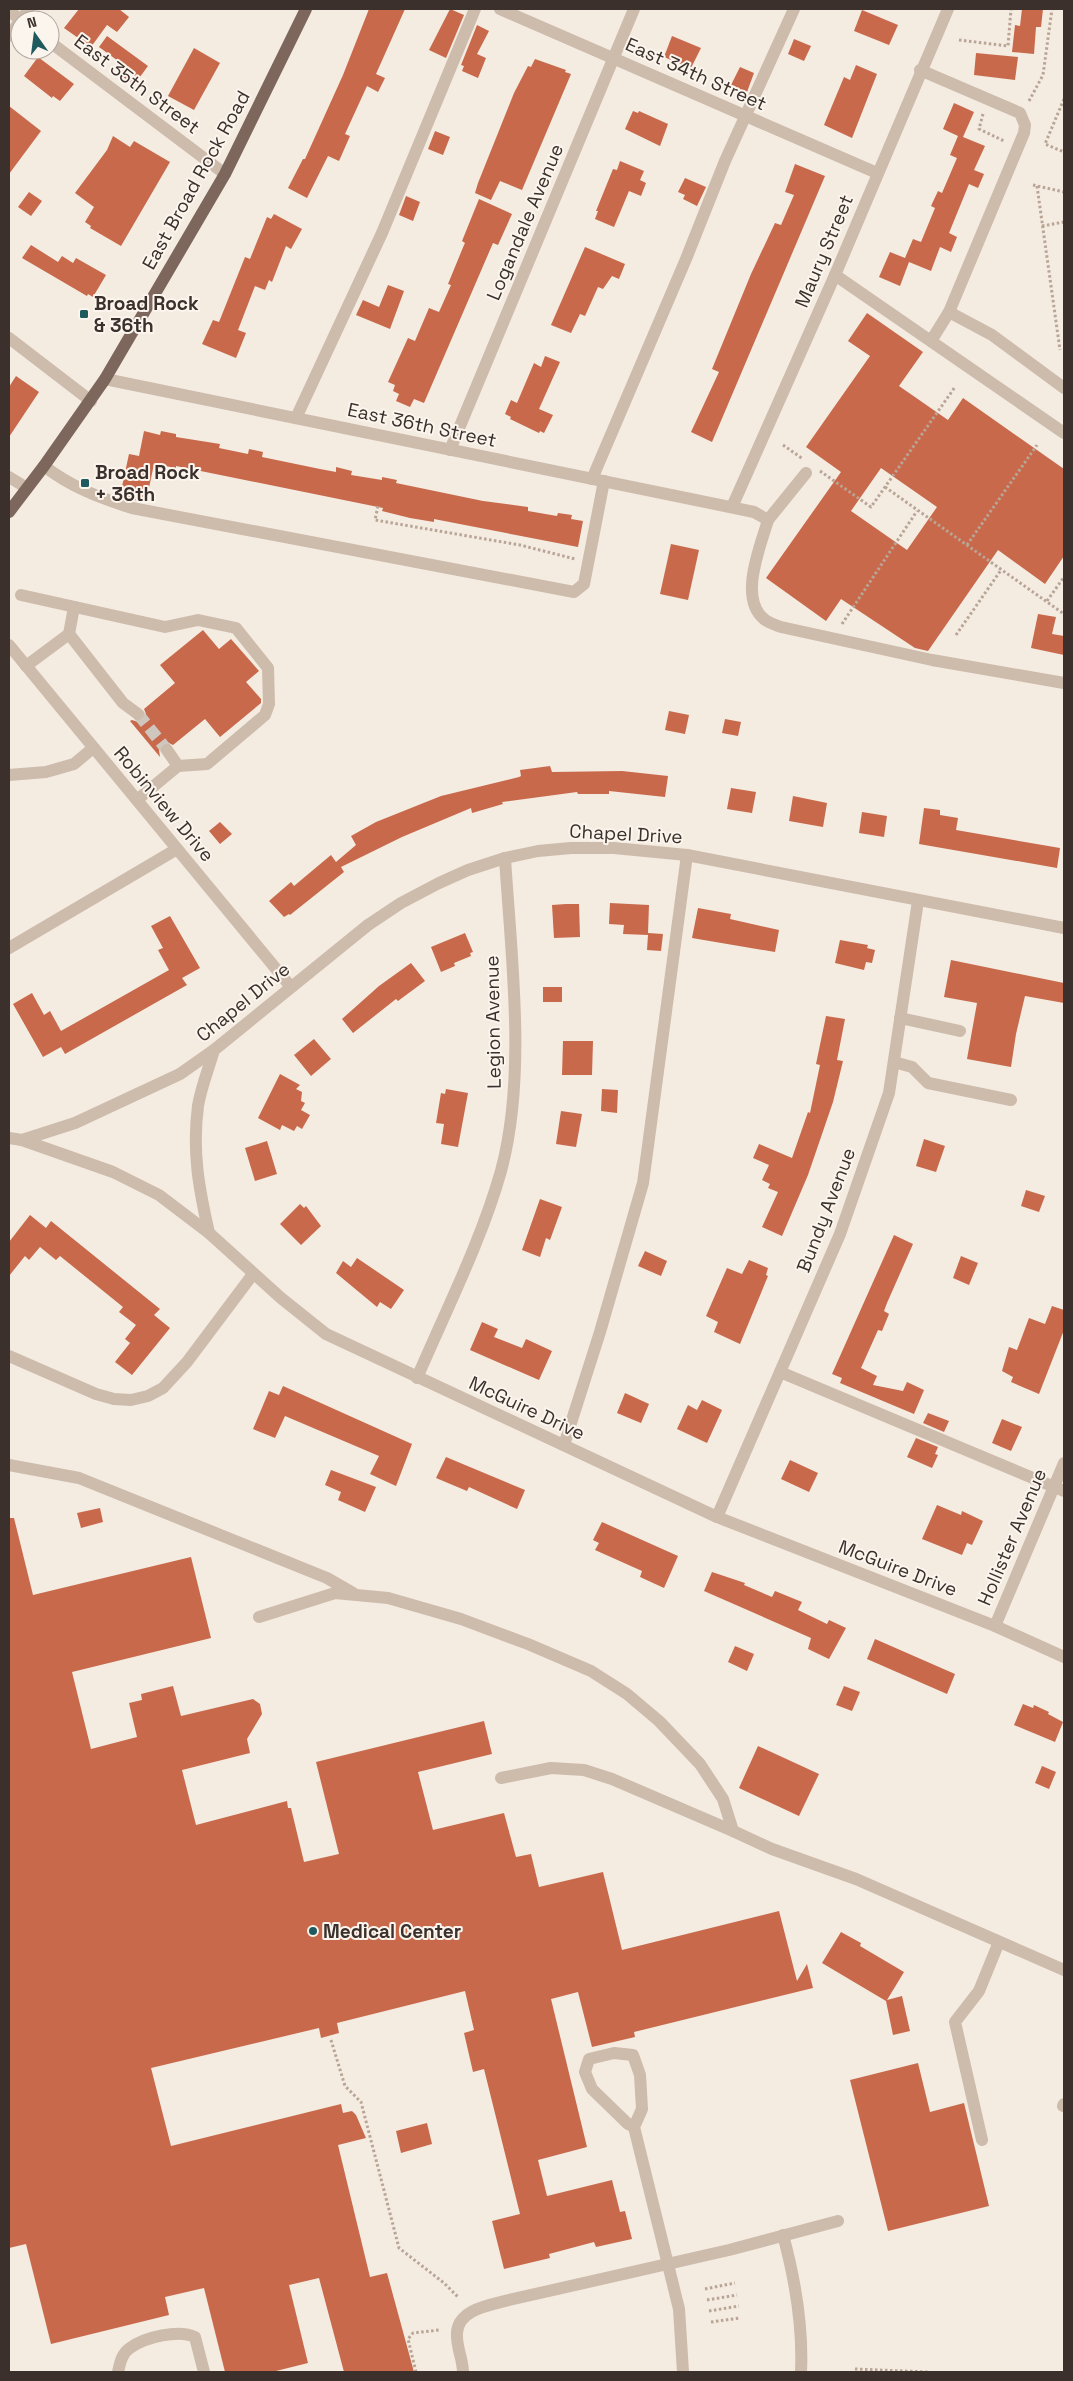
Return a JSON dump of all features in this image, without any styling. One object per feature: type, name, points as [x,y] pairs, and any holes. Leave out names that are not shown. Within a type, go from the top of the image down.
[{"type":"main road","name":"East Broad Rock Road","points":[[9,512],[91,401],[105,379],[225,174],[306,9]]},
{"type":"street","points":[[296,418],[382,233],[475,9]]},
{"type":"street","name":"East 34th Street","points":[[500,9],[877,173]]},
{"type":"street","name":"Logandale Avenue","points":[[450,450],[634,9]]},
{"type":"street","points":[[44,466],[64,482],[109,501],[132,508],[574,592],[584,584],[598,480],[746,116],[794,9]]},
{"type":"street","name":"Maury Street","points":[[732,507],[835,275],[920,70],[948,9]]},
{"type":"street","name":"East 35th Street","points":[[60,50],[225,174]]},
{"type":"street","points":[[920,70],[1020,113],[1025,126],[949,312],[932,341]]},
{"type":"street","points":[[835,275],[1064,433]]},
{"type":"street","points":[[949,312],[992,335],[1064,388]]},
{"type":"street","points":[[9,338],[91,401]]},
{"type":"street","name":"East 36th Street","points":[[105,379],[732,507],[754,512],[768,520]]},
{"type":"street","points":[[810,468],[768,520],[754,567],[751,587],[755,605],[763,619],[781,627],[932,660],[1064,683]]},
{"type":"street","points":[[9,477],[27,488]]},
{"type":"street","points":[[21,595],[165,627],[198,620],[236,628],[268,668],[269,704],[265,715],[207,764],[178,766],[137,800]]},
{"type":"street","points":[[26,666],[69,634],[74,607]]},
{"type":"street","points":[[69,634],[122,703],[138,714]]},
{"type":"street","name":"Robinview Drive","points":[[9,645],[291,987]]},
{"type":"street","points":[[9,775],[46,772],[74,764],[93,748]]},
{"type":"street","points":[[167,750],[178,766]]},
{"type":"street","name":"Chapel Drive","points":[[22,1140],[75,1123],[180,1074],[214,1050],[368,925],[401,903],[468,870],[505,858],[538,851],[571,848],[614,848],[687,855],[1064,928]]},
{"type":"street","points":[[9,948],[177,849]]},
{"type":"street","points":[[564,1445],[600,1332],[643,1183],[687,855]]},
{"type":"street","name":"Legion Avenue","points":[[417,1378],[486,1216],[501,1170],[510,1129],[515,1041],[505,858]]},
{"type":"street","name":"Bundy Avenue","points":[[717,1517],[840,1234],[889,1093],[918,900]]},
{"type":"street","points":[[900,1018],[960,1031]]},
{"type":"street","points":[[209,1233],[197,1181],[195,1141],[198,1104],[214,1050]]},
{"type":"street","points":[[894,1062],[912,1067],[928,1083],[1011,1100]]},
{"type":"street","name":"McGuire Drive","points":[[9,1138],[22,1140],[113,1172],[159,1195],[209,1233],[253,1274],[326,1334],[717,1517],[995,1626],[1064,1657]]},
{"type":"street","points":[[9,1356],[96,1394],[114,1399],[131,1400],[148,1396],[163,1388],[187,1362],[253,1274]]},
{"type":"street","points":[[780,1372],[1059,1489]]},
{"type":"street","name":"Hollister Avenue","points":[[995,1626],[1059,1489],[1064,1463]]},
{"type":"street","points":[[9,1465],[79,1478],[318,1574],[355,1595]]},
{"type":"street","points":[[259,1617],[336,1593],[388,1598],[461,1619],[528,1644],[591,1671],[627,1694],[659,1721],[700,1764],[723,1799],[734,1831]]},
{"type":"street","points":[[501,1778],[551,1768],[584,1770],[612,1779],[734,1831],[772,1850],[856,1880],[1064,1970]]},
{"type":"street","points":[[982,2140],[954,2022],[979,1991],[999,1942]]},
{"type":"street","points":[[634,2127],[628,2124],[592,2089],[585,2072],[588,2060],[614,2053],[633,2055],[640,2075],[642,2109],[634,2127],[679,2309],[683,2372]]},
{"type":"street","points":[[463,2372],[457,2333],[460,2322],[468,2314],[509,2300],[668,2264],[838,2222]]},
{"type":"street","points":[[783,2235],[794,2291],[801,2372]]},
{"type":"street","points":[[118,2372],[120,2360],[130,2348],[154,2338],[182,2332],[195,2338],[204,2372]]},
{"type":"path","points":[[959,40],[1008,46],[1011,9]]},
{"type":"path","points":[[1026,107],[1043,74],[1052,9]]},
{"type":"path","points":[[1064,99],[1045,144],[1064,152]]},
{"type":"path","points":[[984,110],[979,129],[1010,144]]},
{"type":"path","points":[[1060,350],[1035,185],[1064,192]]},
{"type":"path","points":[[1042,226],[1064,222]]},
{"type":"path","points":[[783,445],[810,468],[871,507],[956,387]]},
{"type":"path","points":[[967,545],[1037,445]]},
{"type":"path","points":[[886,487],[1064,614]]},
{"type":"path","points":[[378,506],[376,520],[520,545],[577,560]]},
{"type":"path","points":[[842,621],[918,511]]},
{"type":"path","points":[[956,635],[1002,570]]},
{"type":"path","points":[[1047,602],[1064,577]]},
{"type":"path","points":[[331,2040],[345,2086],[361,2102],[399,2248],[444,2283],[459,2298]]},
{"type":"path","points":[[705,2289],[735,2283]]},
{"type":"path","points":[[707,2300],[737,2294]]},
{"type":"path","points":[[709,2310],[739,2306]]},
{"type":"path","points":[[711,2322],[740,2318]]},
{"type":"path","points":[[416,2372],[408,2339],[410,2335],[422,2331],[440,2330]]},
{"type":"path","points":[[855,2368],[928,2372]]},
{"type":"building","points":[[79,9],[119,9],[129,17],[117,32],[107,25],[91,47],[64,28]]},
{"type":"building","points":[[369,9],[405,9],[376,74],[385,78],[378,92],[367,86],[345,134],[350,136],[339,161],[328,156],[307,198],[288,188],[303,159],[305,159],[343,75]]},
{"type":"building","points":[[450,9],[464,15],[446,58],[429,50]]},
{"type":"building","points":[[1022,9],[1043,9],[1041,27],[1036,27],[1034,54],[1012,52],[1015,25],[1020,26]]},
{"type":"building","points":[[862,10],[898,25],[889,45],[854,31]]},
{"type":"building","points":[[477,25],[489,31],[477,54],[486,58],[478,78],[462,71],[464,66],[461,65]]},
{"type":"building","points":[[107,36],[148,66],[134,85],[119,74],[125,66],[99,47]]},
{"type":"building","points":[[672,36],[701,48],[691,68],[664,57]]},
{"type":"building","points":[[794,39],[811,46],[804,61],[788,54]]},
{"type":"building","points":[[194,48],[220,63],[194,110],[168,96]]},
{"type":"building","points":[[976,53],[1018,57],[1015,80],[974,75]]},
{"type":"building","points":[[535,59],[566,70],[565,72],[571,74],[522,190],[500,181],[491,200],[475,193],[478,183],[514,93],[528,66],[531,67]]},
{"type":"building","points":[[36,60],[42,60],[74,84],[60,101],[53,96],[52,98],[24,76]]},
{"type":"building","points":[[856,65],[877,74],[852,138],[824,125],[844,77],[850,80]]},
{"type":"building","points":[[740,67],[754,73],[747,92],[731,85]]},
{"type":"building","points":[[954,103],[974,112],[963,137],[985,146],[974,170],[984,174],[978,188],[969,184],[949,233],[957,237],[951,252],[940,247],[931,271],[909,262],[900,286],[879,277],[890,252],[905,258],[913,239],[921,242],[935,208],[931,206],[938,191],[942,193],[957,158],[950,155],[958,136],[943,129]]},
{"type":"building","points":[[9,106],[41,131],[9,174]]},
{"type":"building","points":[[633,111],[638,113],[639,111],[668,124],[660,146],[625,129]]},
{"type":"building","points":[[435,131],[450,137],[443,155],[428,149]]},
{"type":"building","points":[[113,136],[130,147],[134,141],[170,162],[121,246],[90,228],[91,226],[85,222],[94,207],[75,193],[107,150]]},
{"type":"building","points":[[620,161],[644,171],[640,180],[646,183],[641,196],[629,191],[614,227],[595,219],[598,211],[596,211],[613,169],[617,170]]},
{"type":"building","points":[[795,164],[825,176],[712,442],[691,432],[719,372],[712,369],[751,274],[775,223],[781,225],[794,195],[785,192]]},
{"type":"building","points":[[685,178],[706,187],[697,206],[683,199],[685,195],[678,192]]},
{"type":"building","points":[[29,192],[42,201],[31,216],[18,207]]},
{"type":"building","points":[[406,196],[420,202],[413,221],[399,215]]},
{"type":"building","points":[[479,199],[512,214],[498,245],[493,243],[424,403],[414,399],[410,407],[396,401],[399,394],[393,391],[395,385],[388,382],[408,338],[415,341],[429,308],[439,312],[451,285],[448,284],[465,243],[462,241]]},
{"type":"building","points":[[274,214],[302,229],[291,249],[286,246],[272,282],[269,280],[265,290],[255,286],[238,330],[246,333],[236,358],[202,344],[213,320],[219,322],[245,257],[250,259],[267,217],[271,219]]},
{"type":"building","points":[[31,245],[58,262],[62,256],[73,263],[76,258],[106,275],[93,297],[88,294],[87,296],[22,258]]},
{"type":"building","points":[[585,247],[625,264],[619,279],[612,276],[603,289],[598,287],[585,316],[580,314],[571,333],[551,325]]},
{"type":"building","points":[[388,285],[404,291],[390,329],[356,315],[363,300],[379,307]]},
{"type":"building","points":[[867,313],[923,352],[899,386],[948,420],[963,398],[1064,469],[1064,556],[1045,584],[998,550],[928,651],[915,648],[841,599],[826,621],[766,578],[841,472],[806,447],[870,356],[848,341]],"holes":[[[881,468],[937,507],[907,550],[851,511]]]},
{"type":"building","points":[[545,356],[560,362],[539,409],[553,415],[544,433],[540,431],[539,433],[510,419],[511,417],[505,414],[511,400],[517,403],[534,363],[541,367]]},
{"type":"building","points":[[16,376],[39,392],[9,437],[9,387]]},
{"type":"building","points":[[144,431],[160,435],[161,431],[176,434],[176,437],[220,444],[219,448],[248,454],[249,449],[263,452],[262,457],[336,472],[336,467],[352,471],[351,475],[382,480],[382,477],[397,480],[396,483],[483,501],[528,507],[528,511],[557,516],[558,513],[572,515],[571,519],[583,521],[578,547],[434,519],[434,522],[410,518],[382,511],[383,508],[176,466],[176,468],[154,464],[146,502],[120,496],[129,454],[139,456]]},
{"type":"building","points":[[671,544],[699,550],[688,600],[660,594]]},
{"type":"building","points":[[1038,614],[1056,617],[1052,634],[1064,636],[1064,655],[1031,648]]},
{"type":"building","points":[[203,630],[219,649],[231,639],[259,671],[246,682],[261,699],[261,703],[220,737],[205,719],[173,745],[167,742],[162,744],[159,750],[160,757],[130,721],[138,722],[144,719],[146,714],[144,709],[175,683],[160,665]]},
{"type":"building","points":[[669,711],[689,715],[685,734],[665,730]]},
{"type":"building","points":[[725,719],[741,722],[738,736],[722,733]]},
{"type":"building","points":[[550,766],[552,772],[622,771],[668,776],[665,797],[609,791],[609,794],[578,794],[577,792],[502,802],[503,804],[472,813],[471,808],[402,837],[341,867],[344,872],[290,915],[284,917],[269,901],[291,882],[294,886],[331,855],[336,862],[356,845],[351,836],[376,822],[441,796],[519,777],[521,776],[520,770]]},
{"type":"building","points":[[731,788],[756,792],[752,813],[727,809]]},
{"type":"building","points":[[793,796],[827,803],[823,827],[789,821]]},
{"type":"building","points":[[924,808],[940,810],[940,815],[958,818],[956,830],[1060,848],[1057,868],[919,844]]},
{"type":"building","points":[[862,812],[887,816],[884,837],[859,833]]},
{"type":"building","points":[[220,822],[232,834],[220,844],[209,831]]},
{"type":"building","points":[[610,903],[649,905],[648,933],[663,934],[661,951],[647,950],[648,935],[623,934],[624,925],[609,924]]},
{"type":"building","points":[[579,904],[580,937],[554,938],[552,905]]},
{"type":"building","points":[[698,908],[731,914],[730,919],[779,930],[775,952],[692,938]]},
{"type":"building","points":[[170,916],[200,968],[182,978],[187,985],[65,1054],[61,1047],[43,1057],[13,1004],[32,993],[44,1015],[50,1011],[61,1031],[169,970],[158,950],[163,948],[151,926]]},
{"type":"building","points":[[465,933],[473,952],[470,953],[471,956],[454,963],[455,966],[441,972],[431,947]]},
{"type":"building","points":[[840,940],[868,945],[867,948],[875,950],[872,963],[866,962],[864,970],[835,963]]},
{"type":"building","points":[[951,960],[1064,983],[1064,1003],[1025,996],[1011,1067],[967,1059],[977,1003],[944,997]]},
{"type":"building","points":[[411,963],[425,981],[398,1001],[396,999],[353,1033],[342,1019],[379,986]]},
{"type":"building","points":[[543,987],[562,987],[562,1002],[543,1002]]},
{"type":"building","points":[[826,1016],[845,1019],[837,1060],[843,1061],[833,1102],[808,1175],[782,1236],[762,1227],[778,1192],[768,1188],[770,1184],[762,1180],[769,1165],[753,1158],[759,1144],[792,1158],[808,1112],[810,1113],[820,1065],[816,1064]]},
{"type":"building","points":[[314,1039],[331,1059],[311,1076],[294,1055]]},
{"type":"building","points":[[563,1041],[593,1041],[592,1075],[562,1075]]},
{"type":"building","points":[[280,1074],[300,1085],[296,1089],[302,1092],[301,1101],[305,1103],[301,1110],[310,1115],[302,1129],[297,1126],[294,1131],[282,1125],[280,1130],[258,1118]]},
{"type":"building","points":[[446,1089],[468,1093],[458,1147],[441,1144],[444,1124],[436,1123],[441,1093],[445,1094]]},
{"type":"building","points":[[602,1089],[618,1090],[617,1113],[601,1111]]},
{"type":"building","points":[[561,1111],[582,1114],[576,1147],[556,1144]]},
{"type":"building","points":[[924,1139],[945,1146],[936,1172],[916,1166]]},
{"type":"building","points":[[267,1141],[277,1174],[255,1181],[245,1148]]},
{"type":"building","points":[[1026,1190],[1045,1196],[1039,1212],[1021,1206]]},
{"type":"building","points":[[540,1199],[562,1207],[550,1240],[546,1238],[540,1257],[522,1250]]},
{"type":"building","points":[[300,1204],[304,1208],[306,1206],[321,1226],[301,1245],[280,1224]]},
{"type":"building","points":[[30,1215],[46,1228],[51,1221],[160,1309],[154,1315],[170,1328],[132,1375],[115,1362],[130,1343],[125,1339],[136,1325],[119,1312],[123,1307],[60,1256],[56,1260],[40,1247],[29,1260],[25,1256],[9,1276],[9,1242]]},
{"type":"building","points":[[894,1235],[913,1244],[884,1311],[889,1314],[882,1331],[878,1330],[861,1368],[877,1376],[873,1385],[903,1391],[907,1382],[924,1390],[914,1414],[840,1383],[842,1378],[832,1374]]},
{"type":"building","points":[[645,1251],[667,1261],[661,1276],[638,1266]]},
{"type":"building","points":[[961,1256],[978,1263],[969,1285],[953,1278]]},
{"type":"building","points":[[357,1258],[404,1290],[391,1309],[380,1302],[377,1307],[336,1273],[343,1261],[351,1267]]},
{"type":"building","points":[[749,1260],[768,1268],[766,1275],[768,1276],[740,1344],[714,1332],[718,1322],[706,1316],[727,1268],[742,1274]]},
{"type":"building","points":[[1052,1306],[1064,1310],[1064,1330],[1039,1394],[1011,1382],[1013,1377],[1002,1371],[1009,1347],[1017,1350],[1029,1318],[1045,1324]]},
{"type":"building","points":[[482,1322],[498,1329],[494,1337],[522,1348],[526,1339],[552,1351],[539,1380],[470,1350]]},
{"type":"building","points":[[283,1386],[412,1444],[396,1486],[370,1474],[379,1456],[285,1416],[275,1438],[253,1429],[269,1391],[279,1395]]},
{"type":"building","points":[[625,1393],[649,1404],[641,1423],[617,1413]]},
{"type":"building","points":[[702,1400],[722,1410],[707,1443],[677,1429],[688,1405],[697,1410]]},
{"type":"building","points":[[928,1413],[949,1421],[944,1432],[923,1423]]},
{"type":"building","points":[[1002,1419],[1022,1427],[1011,1451],[992,1443]]},
{"type":"building","points":[[916,1438],[938,1447],[935,1454],[938,1455],[932,1468],[907,1457]]},
{"type":"building","points":[[446,1457],[525,1490],[517,1509],[469,1487],[467,1491],[436,1478]]},
{"type":"building","points":[[790,1460],[818,1473],[809,1492],[781,1479]]},
{"type":"building","points":[[331,1470],[376,1487],[365,1512],[338,1500],[341,1492],[325,1485]]},
{"type":"building","points":[[937,1505],[961,1515],[962,1511],[983,1521],[972,1545],[967,1543],[962,1555],[922,1539]]},
{"type":"building","points":[[100,1508],[103,1522],[81,1528],[77,1513]]},
{"type":"building","name":"Medical Center","points":[[9,1518],[14,1518],[33,1595],[191,1557],[211,1638],[72,1672],[91,1749],[137,1737],[129,1703],[142,1700],[141,1694],[173,1686],[181,1716],[253,1699],[260,1704],[262,1714],[247,1739],[250,1753],[182,1770],[196,1825],[287,1801],[288,1808],[291,1808],[304,1862],[339,1854],[316,1762],[484,1721],[492,1754],[418,1772],[433,1830],[504,1813],[516,1857],[531,1854],[539,1887],[603,1872],[622,1950],[779,1911],[797,1981],[807,1964],[813,1988],[634,2032],[635,2037],[592,2047],[578,1992],[551,1999],[587,2147],[538,2160],[547,2196],[612,2180],[620,2212],[625,2211],[632,2239],[596,2247],[594,2242],[549,2254],[550,2258],[504,2269],[492,2221],[520,2214],[484,2069],[473,2072],[464,2033],[474,2030],[465,1991],[337,2023],[339,2033],[321,2038],[319,2028],[151,2068],[171,2146],[341,2104],[343,2113],[352,2111],[356,2115],[366,2138],[338,2145],[370,2277],[387,2273],[414,2372],[344,2372],[319,2278],[289,2285],[308,2363],[272,2372],[225,2372],[204,2288],[165,2297],[169,2315],[51,2344],[26,2244],[9,2248]]},
{"type":"building","points":[[602,1522],[678,1556],[664,1588],[640,1577],[642,1571],[595,1550],[599,1543],[593,1540]]},
{"type":"building","points":[[712,1572],[745,1583],[744,1585],[772,1597],[775,1591],[802,1602],[798,1610],[827,1624],[829,1620],[846,1628],[829,1659],[808,1649],[811,1638],[704,1591]]},
{"type":"building","points":[[875,1639],[955,1674],[947,1694],[867,1659]]},
{"type":"building","points":[[735,1646],[754,1654],[747,1671],[728,1662]]},
{"type":"building","points":[[844,1686],[860,1692],[852,1711],[836,1705]]},
{"type":"building","points":[[1023,1704],[1033,1708],[1034,1705],[1049,1712],[1048,1714],[1063,1722],[1055,1742],[1014,1725]]},
{"type":"building","points":[[758,1746],[819,1774],[799,1816],[739,1788]]},
{"type":"building","points":[[1042,1766],[1056,1772],[1049,1789],[1035,1783]]},
{"type":"building","points":[[841,1932],[861,1943],[860,1946],[904,1972],[887,2000],[902,1996],[910,2031],[893,2035],[886,2001],[822,1963]]},
{"type":"building","points":[[918,2063],[930,2112],[964,2103],[989,2206],[888,2231],[850,2080]]},
{"type":"building","points":[[427,2123],[432,2144],[401,2153],[396,2131]]},
{"type":"tunnel","points":[[138,714],[167,750]]},
{"type":"place","name":"Broad Rock & 36th","points":[[84,314]]},
{"type":"place","name":"Broad Rock + 36th","points":[[85,483]]},
{"type":"place","name":"Medical Center","points":[[313,1931]]}]
